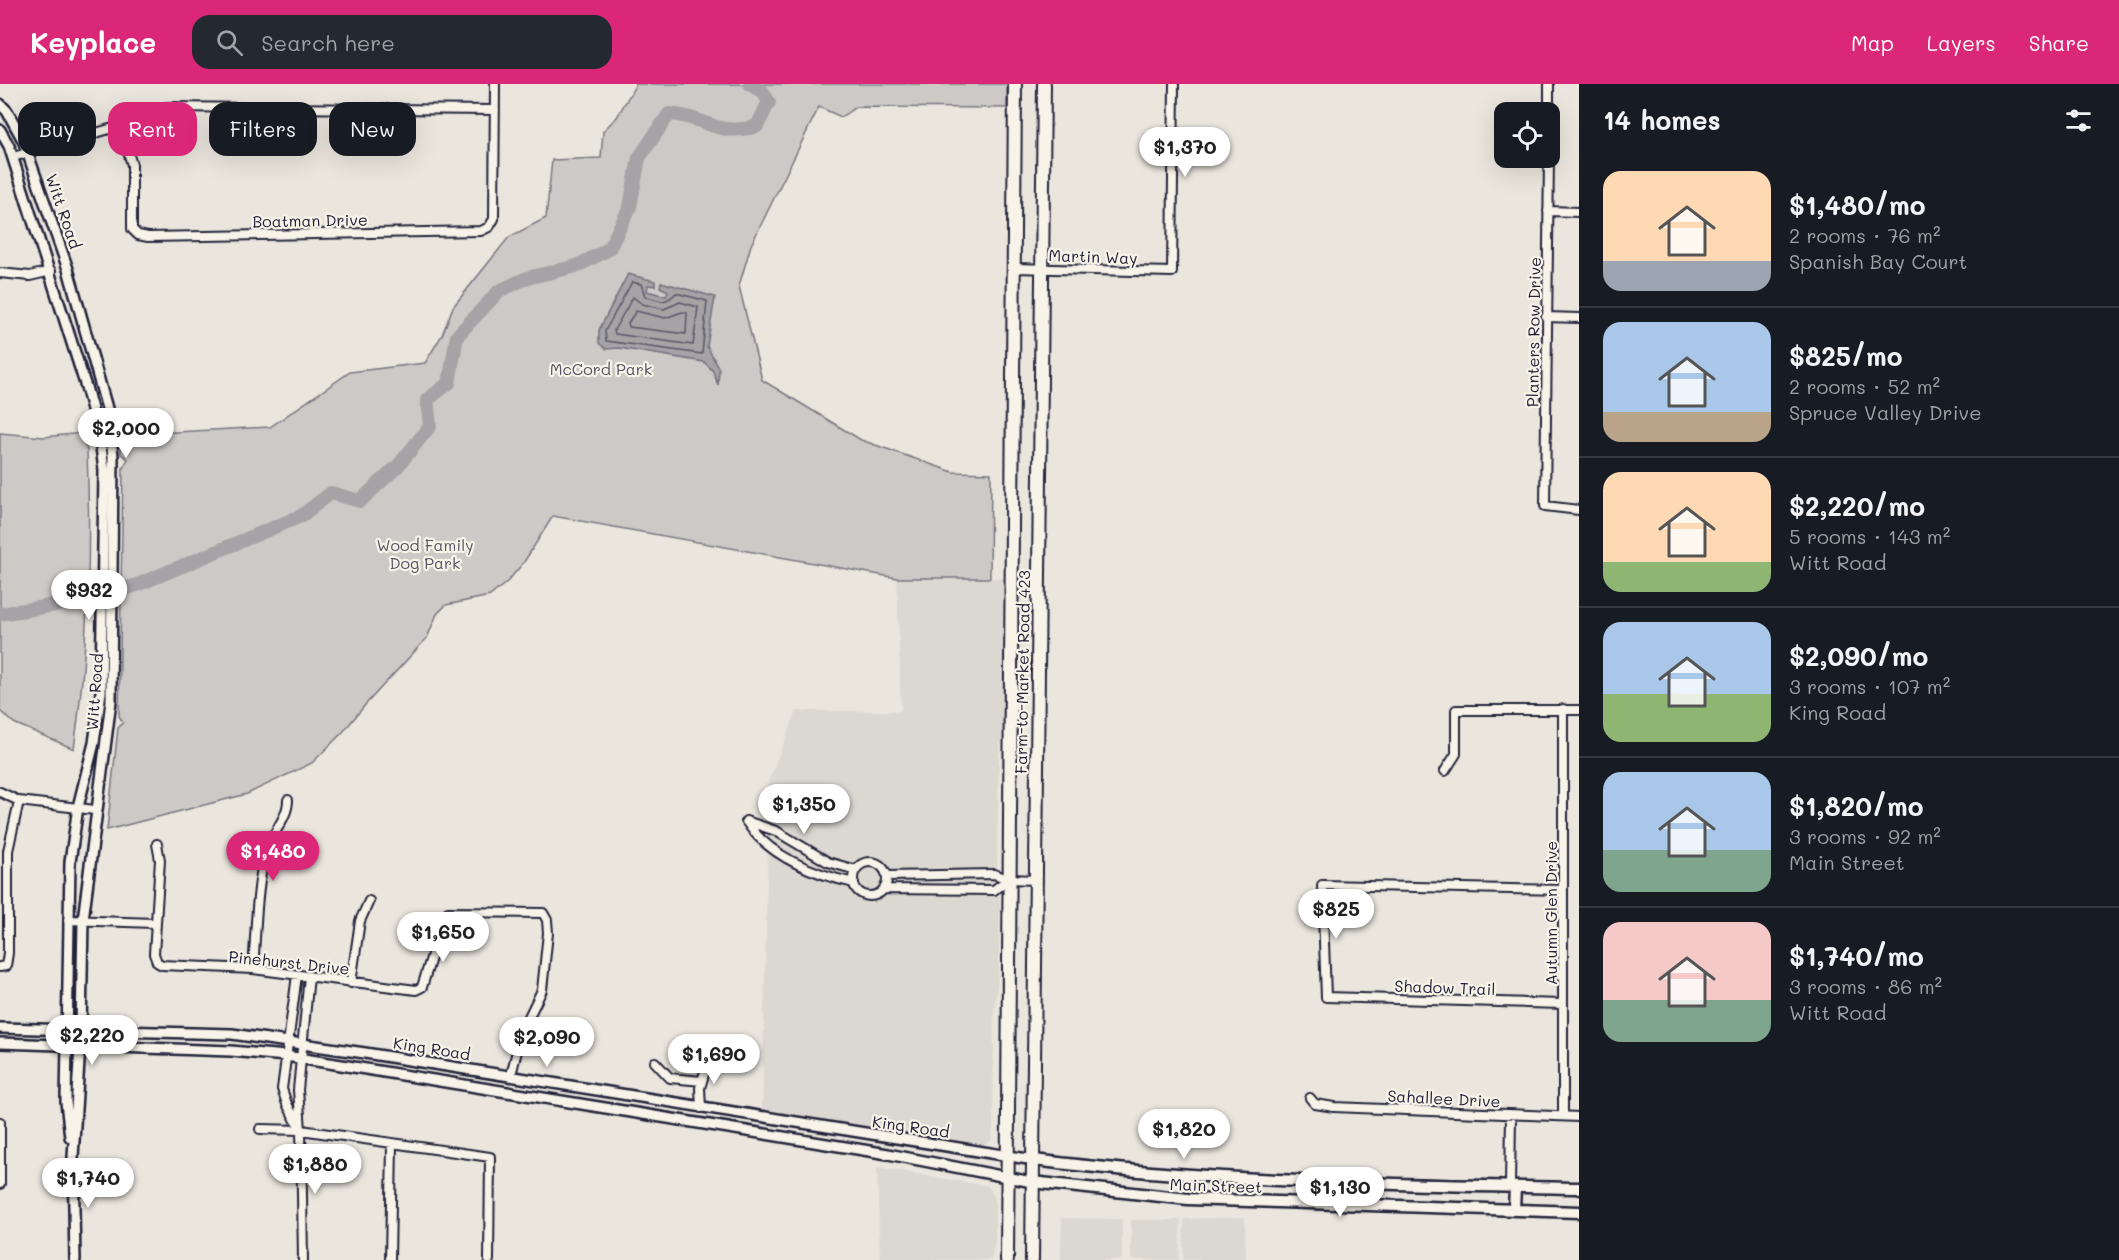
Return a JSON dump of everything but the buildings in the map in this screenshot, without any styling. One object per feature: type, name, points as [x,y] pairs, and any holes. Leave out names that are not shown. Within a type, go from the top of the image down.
[{"type":"main road","name":"Farm-to-Market Road 423","points":[[1007,1260],[1015,84]]},
{"type":"main road","name":"Farm-to-Market Road 423","points":[[1032,1260],[1044,84]]},
{"type":"main road","name":"Main Street","points":[[1034,1160],[1107,1170],[1320,1182],[1579,1188]]},
{"type":"main road","name":"Main Street","points":[[1032,1182],[1111,1193],[1188,1199],[1579,1212]]},
{"type":"main road","points":[[1512,1186],[1514,1210]]},
{"type":"street","points":[[197,106],[495,110],[495,84]]},
{"type":"street","name":"Martin Way","points":[[1014,268],[1172,272],[1174,84]]},
{"type":"street","points":[[1549,84],[1549,102]]},
{"type":"street","name":"Witt Road","points":[[0,104],[7,111],[18,134]]},
{"type":"street","name":"Boatman Drive","points":[[129,156],[132,165],[132,229],[147,237],[481,231],[489,227],[494,219],[495,110]]},
{"type":"street","name":"Witt Road","points":[[0,130],[13,157],[51,271],[100,439],[108,533]]},
{"type":"street","points":[[13,157],[18,155]]},
{"type":"street","name":"Witt Road","points":[[28,156],[67,266],[108,412],[113,456],[108,533],[105,711],[83,920],[81,1030],[73,1157],[75,1260]]},
{"type":"street","name":"Planters Row Drive","points":[[1549,168],[1545,506],[1579,510]]},
{"type":"street","points":[[1548,211],[1579,212]]},
{"type":"street","points":[[0,273],[30,276],[67,266]]},
{"type":"street","points":[[1546,317],[1579,318]]},
{"type":"street","points":[[1445,771],[1456,754],[1456,710],[1579,710]]},
{"type":"street","name":"Autumn Glen Drive","points":[[1563,710],[1563,1116]]},
{"type":"street","name":"Witt Road","points":[[73,1157],[66,1102],[70,862],[78,807],[105,711]]},
{"type":"street","points":[[0,792],[19,801],[95,810]]},
{"type":"street","points":[[253,969],[261,875],[266,851],[288,808],[288,800]]},
{"type":"street","points":[[3,967],[8,851],[19,801]]},
{"type":"street","points":[[856,870],[828,862],[776,831],[746,821],[756,837],[783,855],[820,875],[854,883],[865,896],[876,895],[884,889],[994,890],[1008,879]]},
{"type":"street","points":[[68,920],[154,922],[160,861],[157,844]]},
{"type":"street","points":[[854,883],[856,870],[865,863],[876,863],[887,876]]},
{"type":"street","points":[[887,876],[994,874],[1008,879],[1036,880]]},
{"type":"street","points":[[884,889],[887,876]]},
{"type":"street","name":"Shadow Trail","points":[[1563,890],[1322,885],[1326,997],[1563,1004]]},
{"type":"street","points":[[351,982],[360,921],[369,902]]},
{"type":"street","name":"Pinehurst Drive","points":[[154,922],[154,954],[157,962],[169,966],[253,969],[418,989],[422,987],[444,916],[448,912],[543,913],[547,920],[548,933],[542,990],[522,1032],[511,1076]]},
{"type":"street","points":[[297,975],[282,1089],[287,1104],[302,1130]]},
{"type":"street","points":[[303,1260],[302,1130],[298,1090],[309,976]]},
{"type":"street","name":"King Road","points":[[0,1028],[232,1034],[511,1076],[1034,1160]]},
{"type":"street","name":"King Road","points":[[0,1043],[231,1051],[286,1056],[888,1154],[1032,1182]]},
{"type":"street","points":[[699,1124],[702,1081],[708,1060]]},
{"type":"street","points":[[655,1062],[670,1078],[702,1081]]},
{"type":"street","points":[[508,1091],[511,1076]]},
{"type":"street","name":"Sahallee Drive","points":[[1310,1098],[1315,1104],[1334,1107],[1579,1117]]},
{"type":"street","points":[[1511,1115],[1512,1186]]},
{"type":"street","points":[[0,1122],[0,1184]]},
{"type":"street","points":[[260,1129],[302,1130],[490,1157],[489,1260]]},
{"type":"street","points":[[888,1154],[890,1138]]},
{"type":"street","points":[[390,1260],[392,1144]]},
{"type":"shaded area","points":[[897,578],[1005,578],[1004,718],[999,757],[997,864],[1000,903],[999,969],[994,1013],[993,1128],[991,1141],[981,1147],[762,1114],[769,779],[797,711],[901,711]]},
{"type":"shaded area","points":[[877,1167],[988,1186],[995,1197],[995,1243],[991,1260],[880,1260]]},
{"type":"shaded area","points":[[1245,1217],[1246,1260],[1183,1260],[1184,1219]]},
{"type":"shaded area","points":[[1062,1218],[1122,1219],[1122,1260],[1061,1260]]},
{"type":"shaded area","points":[[1131,1220],[1181,1220],[1179,1260],[1131,1260]]},
{"type":"green space","name":"McCord Park","points":[[636,84],[1007,84],[1007,108],[856,107],[841,117],[819,107],[751,245],[739,286],[762,380],[861,440],[953,472],[991,473],[990,578],[897,578],[553,516],[524,562],[508,581],[490,596],[446,605],[437,614],[427,638],[343,732],[312,763],[247,794],[107,830],[118,728],[123,723],[119,716],[123,468],[128,459],[121,454],[120,435],[270,427],[350,372],[425,363],[442,335],[453,307],[509,237],[546,218],[552,160],[601,158],[603,131],[617,117]]},
{"type":"green space","points":[[0,433],[44,437],[82,433],[87,451],[89,526],[87,601],[74,749],[14,723],[0,711]]},
{"type":"water","points":[[628,274],[655,281],[655,286],[648,285],[647,291],[666,296],[668,291],[660,287],[661,282],[715,297],[707,346],[719,369],[718,385],[713,371],[704,362],[619,348],[606,349],[599,343],[599,330]]},
{"type":"waterway","points":[[0,614],[87,600],[137,585],[301,516],[331,493],[360,501],[398,466],[430,426],[427,400],[449,383],[457,336],[499,291],[527,278],[577,266],[609,249],[630,207],[639,158],[669,114],[693,118],[721,128],[743,129],[757,126],[769,102],[763,92],[750,84]]},
{"type":"park label","name":"Wood Family Dog Park","points":[[425,553]]}]
